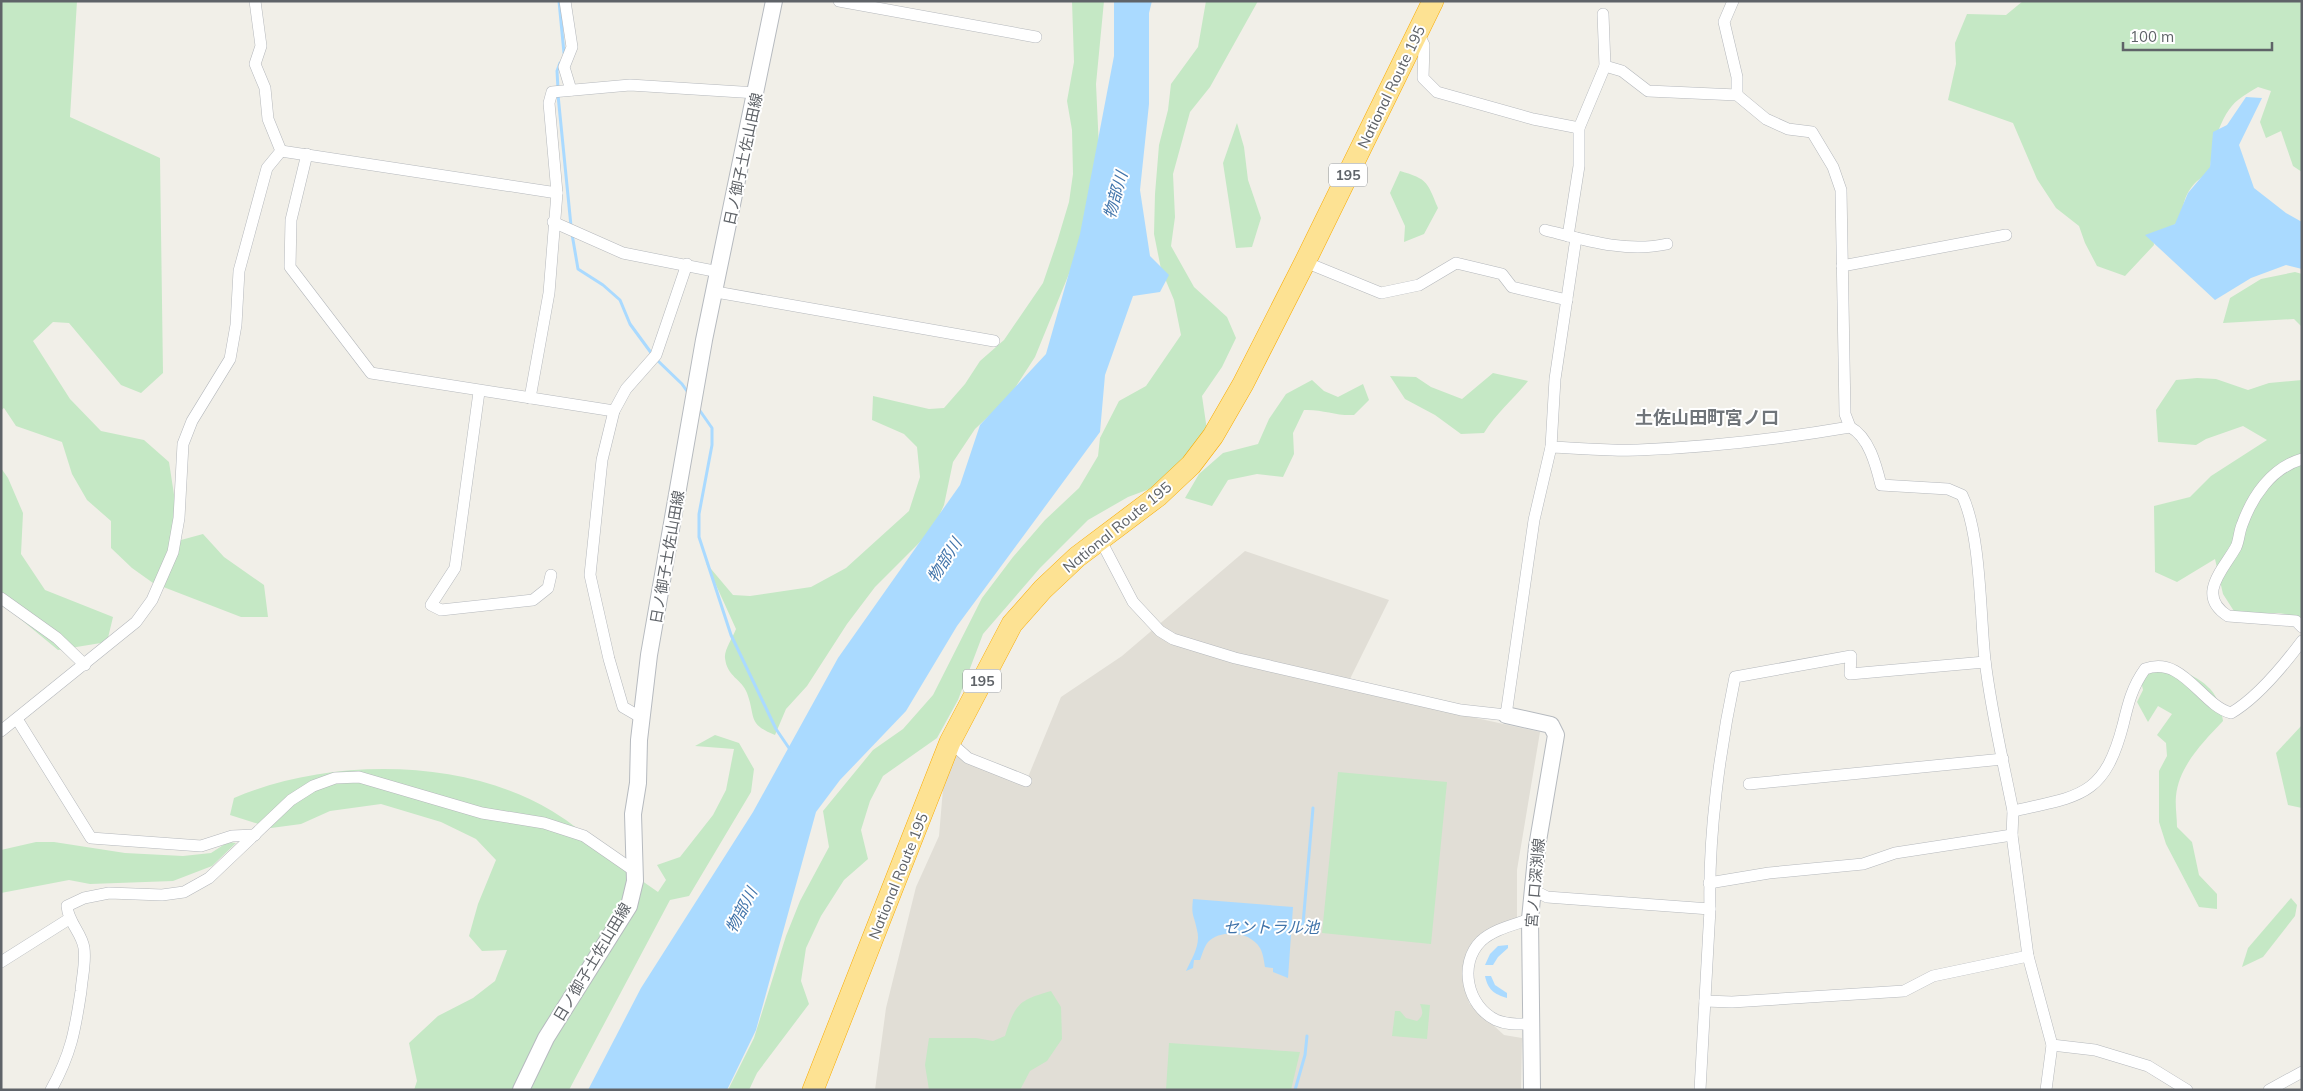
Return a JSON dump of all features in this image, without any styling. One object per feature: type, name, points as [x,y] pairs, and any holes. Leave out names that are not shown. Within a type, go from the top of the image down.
[{"type":"highway","name":"National Route 195","points":[[814,1090],[950,742],[1012,624],[1043,589],[1077,557],[1158,496],[1191,465],[1213,436],[1243,384],[1305,262],[1432,1]]},
{"type":"main road","name":"日ノ御子土佐山田線","points":[[521,1090],[546,1038],[629,906],[636,872],[633,846],[633,814],[638,784],[642,718],[650,655],[704,340],[716,292],[718,272],[757,94],[774,1]]},
{"type":"main road","name":"宮ノ口深渕線","points":[[1506,715],[1551,725],[1556,735],[1540,825],[1530,919],[1532,1090]]},
{"type":"street","points":[[255,1],[261,46],[255,64],[265,88],[268,119],[281,151]]},
{"type":"street","points":[[566,1],[572,47],[564,67],[569,90]]},
{"type":"street","points":[[839,1],[1036,37]]},
{"type":"street","points":[[1733,1],[1724,22],[1737,77],[1737,95]]},
{"type":"street","points":[[1100,539],[1133,602],[1160,631],[1173,639],[1235,658],[1461,710],[1506,715],[1534,520],[1550,447],[1556,379],[1567,300],[1579,166],[1579,128],[1605,66],[1603,14]]},
{"type":"street","points":[[1418,33],[1424,45],[1423,78],[1437,92],[1532,119],[1579,128]]},
{"type":"street","points":[[1605,66],[1622,72],[1648,91],[1737,95],[1766,119],[1788,129],[1812,132],[1833,167],[1841,190],[1845,414],[1850,427],[1855,430],[1874,459],[1881,485],[1948,489],[1962,495],[1967,505],[1975,553],[1986,662],[2013,811],[2012,835],[2028,956],[2052,1045],[2046,1090]]},
{"type":"street","points":[[530,398],[549,293],[553,222],[557,193],[549,103],[552,92],[630,85],[757,94]]},
{"type":"street","points":[[281,151],[557,193]]},
{"type":"street","points":[[1,731],[136,622],[152,600],[173,552],[179,518],[184,444],[192,421],[230,359],[236,325],[239,271],[267,168],[281,151]]},
{"type":"street","points":[[307,154],[291,220],[290,267],[371,373],[479,392],[614,411]]},
{"type":"street","points":[[553,222],[623,253],[687,264],[718,272]]},
{"type":"street","points":[[1545,230],[1572,237],[1646,249],[1667,244]]},
{"type":"street","points":[[1842,266],[2006,235]]},
{"type":"street","points":[[1305,262],[1381,293],[1418,285],[1456,263],[1502,274],[1512,287],[1567,300]]},
{"type":"street","points":[[642,718],[623,707],[609,659],[590,575],[602,460],[614,411],[626,389],[656,355],[687,264]]},
{"type":"street","points":[[716,292],[994,341]]},
{"type":"street","points":[[479,392],[455,568],[431,605],[441,610],[533,600],[548,588],[551,575]]},
{"type":"street","points":[[1550,447],[1636,450],[1689,447],[1785,438],[1850,427]]},
{"type":"street","points":[[2302,459],[2286,466],[2258,490],[2247,510],[2237,546],[2217,574],[2214,583],[2214,599],[2221,612],[2228,616],[2296,621],[2302,627]]},
{"type":"street","points":[[1,598],[57,638],[85,664]]},
{"type":"street","points":[[2013,811],[2062,800],[2086,791],[2094,785],[2114,756],[2128,699],[2136,681],[2145,669],[2152,666],[2165,666],[2173,670],[2193,684],[2221,711],[2231,714],[2242,707],[2302,641]]},
{"type":"street","points":[[1700,1090],[1710,908],[1709,883],[1717,784],[1735,677],[1851,656],[1850,674],[1986,662]]},
{"type":"street","points":[[17,719],[91,838],[201,846],[232,836],[255,835]]},
{"type":"street","points":[[950,742],[968,758],[1026,780]]},
{"type":"street","points":[[1749,784],[2003,759]]},
{"type":"street","points":[[51,1090],[66,1063],[75,1033],[84,962],[84,946],[69,919],[67,906],[84,898],[108,893],[162,895],[184,892],[209,878],[291,800],[313,786],[335,778],[359,777],[482,813],[544,823],[584,836],[636,872]]},
{"type":"street","points":[[1709,883],[1769,873],[1863,864],[1895,853],[2012,835]]},
{"type":"street","points":[[1533,890],[1547,897],[1710,908]]},
{"type":"street","points":[[1,962],[69,919]]},
{"type":"street","points":[[1530,919],[1490,934],[1480,943],[1471,957],[1468,971],[1468,980],[1474,999],[1484,1012],[1496,1020],[1513,1024],[1530,1024]]},
{"type":"street","points":[[1705,1001],[1732,1002],[1904,991],[1932,976],[2028,956]]},
{"type":"street","points":[[2052,1045],[2095,1050],[2148,1066],[2187,1090]]},
{"type":"street","points":[[2269,1090],[2302,1072]]},
{"type":"shaded area","points":[[1245,551],[1389,600],[1345,689],[1540,732],[1517,870],[1517,920],[1481,935],[1464,960],[1469,1003],[1504,1035],[1522,1038],[1521,1090],[875,1090],[886,1008],[916,887],[939,836],[943,789],[952,751],[1028,777],[1061,697],[1122,656]]},
{"type":"green space","points":[[1,1],[77,1],[70,117],[160,158],[163,373],[141,393],[121,385],[69,323],[53,322],[33,341],[70,399],[101,431],[144,440],[169,462],[181,540],[203,534],[224,557],[264,585],[268,617],[241,617],[153,583],[132,568],[111,548],[111,521],[87,500],[72,474],[62,442],[16,426],[4,408],[1,410]]},
{"type":"green space","points":[[1072,1],[1104,1],[1096,84],[1100,170],[1075,259],[1035,357],[1009,397],[975,429],[953,462],[944,505],[933,529],[875,587],[847,624],[807,686],[786,709],[775,735],[756,723],[745,688],[732,674],[726,664],[726,651],[736,629],[706,563],[733,595],[750,596],[811,587],[846,568],[909,511],[920,477],[917,447],[904,434],[872,420],[873,396],[929,409],[944,408],[965,384],[980,361],[1004,340],[1043,283],[1069,202],[1073,174],[1072,130],[1067,101],[1074,62]]},
{"type":"green space","points":[[1206,1],[1258,1],[1210,87],[1190,112],[1173,174],[1175,217],[1171,246],[1194,287],[1227,317],[1236,338],[1222,367],[1202,396],[1207,430],[1163,484],[1128,497],[1088,520],[1040,568],[983,634],[958,700],[937,738],[883,776],[870,801],[861,830],[868,859],[844,880],[821,916],[806,948],[801,981],[809,1004],[757,1073],[749,1090],[728,1090],[754,1038],[786,936],[800,901],[829,847],[823,811],[873,750],[903,729],[933,695],[982,598],[1013,557],[1045,520],[1079,488],[1098,456],[1100,438],[1119,401],[1146,386],[1181,335],[1174,300],[1161,269],[1154,234],[1155,194],[1159,145],[1168,110],[1171,84],[1198,47]]},
{"type":"green space","points":[[2023,1],[2302,1],[2302,172],[2293,166],[2281,131],[2266,138],[2260,122],[2271,91],[2258,87],[2238,100],[2226,114],[2221,123],[2212,153],[2210,172],[2197,181],[2188,192],[2183,205],[2181,221],[2153,236],[2154,245],[2125,276],[2097,266],[2085,243],[2079,226],[2056,208],[2037,179],[2013,123],[1948,100],[1956,64],[1955,43],[1967,14],[2006,15]]},
{"type":"green space","points":[[1237,123],[1244,147],[1248,180],[1261,218],[1252,247],[1236,248],[1223,163]]},
{"type":"green space","points":[[1400,171],[1421,179],[1429,187],[1438,208],[1424,234],[1404,242],[1405,226],[1390,193]]},
{"type":"green space","points":[[2295,272],[2302,274],[2302,327],[2294,319],[2223,323],[2230,298],[2261,279]]},
{"type":"green space","points":[[1493,373],[1528,381],[1484,433],[1461,434],[1435,415],[1405,399],[1390,376],[1416,377],[1431,387],[1462,399]]},
{"type":"green space","points":[[2216,379],[2248,390],[2269,383],[2302,380],[2302,626],[2289,615],[2273,613],[2239,619],[2223,594],[2215,559],[2177,582],[2155,572],[2154,506],[2190,497],[2211,476],[2267,440],[2243,426],[2206,439],[2196,445],[2158,442],[2156,410],[2176,380]]},
{"type":"green space","points":[[1312,380],[1324,391],[1338,397],[1363,384],[1369,400],[1354,415],[1304,410],[1293,433],[1294,454],[1283,477],[1257,474],[1228,480],[1212,506],[1185,498],[1199,474],[1223,453],[1258,444],[1269,419],[1286,394]]},
{"type":"green space","points":[[1,468],[8,478],[23,513],[21,554],[45,590],[113,617],[107,642],[58,650],[1,603]]},
{"type":"green space","points":[[2174,666],[2207,686],[2218,700],[2221,709],[2223,721],[2200,746],[2187,765],[2178,785],[2176,800],[2177,827],[2192,842],[2199,875],[2217,894],[2217,909],[2199,907],[2166,844],[2159,822],[2159,771],[2167,756],[2166,743],[2157,735],[2172,714],[2158,706],[2148,722],[2137,702],[2143,690],[2139,671]]},
{"type":"green space","points":[[2302,725],[2302,808],[2288,805],[2276,753]]},
{"type":"green space","points":[[715,735],[739,743],[754,769],[751,792],[689,896],[670,900],[569,1090],[414,1090],[417,1081],[409,1043],[438,1016],[473,998],[495,981],[507,950],[482,951],[469,936],[478,904],[496,860],[476,839],[441,822],[381,804],[330,811],[301,824],[271,828],[230,815],[234,798],[271,785],[311,776],[352,770],[394,769],[437,773],[478,781],[516,793],[552,811],[658,892],[666,880],[657,865],[680,857],[713,815],[726,790],[734,749],[695,746]]},
{"type":"green space","points":[[1338,772],[1447,782],[1431,944],[1322,933]]},
{"type":"green space","points":[[36,842],[54,842],[125,853],[183,856],[211,853],[228,842],[236,843],[212,866],[173,881],[90,884],[69,880],[1,893],[1,850]]},
{"type":"green space","points":[[2291,898],[2297,905],[2295,916],[2263,957],[2242,967],[2248,948]]},
{"type":"green space","points":[[1051,991],[1061,1007],[1062,1039],[1047,1061],[1030,1071],[1020,1090],[929,1090],[925,1065],[929,1038],[976,1038],[993,1041],[1005,1036],[1012,1017],[1020,1005],[1032,997]]},
{"type":"green space","points":[[1420,1004],[1430,1005],[1427,1039],[1392,1036],[1395,1011],[1400,1011],[1406,1018],[1417,1021],[1422,1013]]},
{"type":"green space","points":[[1169,1043],[1300,1052],[1291,1090],[1166,1090]]},
{"type":"water","name":"物部川","points":[[1114,1],[1152,1],[1149,13],[1149,104],[1140,190],[1150,256],[1169,275],[1160,292],[1133,296],[1105,375],[1100,432],[957,626],[906,711],[840,780],[816,812],[756,1030],[727,1090],[588,1090],[641,988],[753,812],[838,658],[960,485],[980,425],[1046,354],[1080,234],[1114,56]]},
{"type":"water","points":[[2246,97],[2262,98],[2239,145],[2254,188],[2286,213],[2302,222],[2302,269],[2286,265],[2251,278],[2215,300],[2145,235],[2175,224],[2188,193],[2210,167],[2213,132],[2227,125]]},
{"type":"water","name":"セントラル池","points":[[1193,899],[1293,907],[1288,978],[1273,972],[1273,968],[1265,967],[1262,952],[1255,942],[1243,935],[1235,934],[1220,935],[1208,942],[1200,960],[1194,960],[1193,968],[1186,971],[1198,941],[1193,912]]},
{"type":"water","points":[[1508,945],[1508,948],[1498,957],[1493,965],[1485,965],[1490,954],[1498,946]]},
{"type":"water","points":[[1485,976],[1491,976],[1495,985],[1507,993],[1507,998],[1492,991]]},
{"type":"waterway","points":[[559,1],[564,53]]},
{"type":"waterway","points":[[558,89],[557,71],[560,63]]},
{"type":"waterway","points":[[558,95],[571,226]]},
{"type":"waterway","points":[[572,234],[578,269],[603,285],[620,300],[630,324],[652,354]]},
{"type":"waterway","points":[[656,359],[682,384],[689,394]]},
{"type":"waterway","points":[[698,408],[712,428],[712,445],[699,514],[699,537],[731,635],[776,729],[791,751]]},
{"type":"waterway","points":[[1292,924],[1303,924],[1313,808]]},
{"type":"waterway","points":[[1295,1090],[1305,1055],[1307,1036]]},
{"type":"district","name":"土佐山田町宮ノ口","points":[[1707,417]]}]
